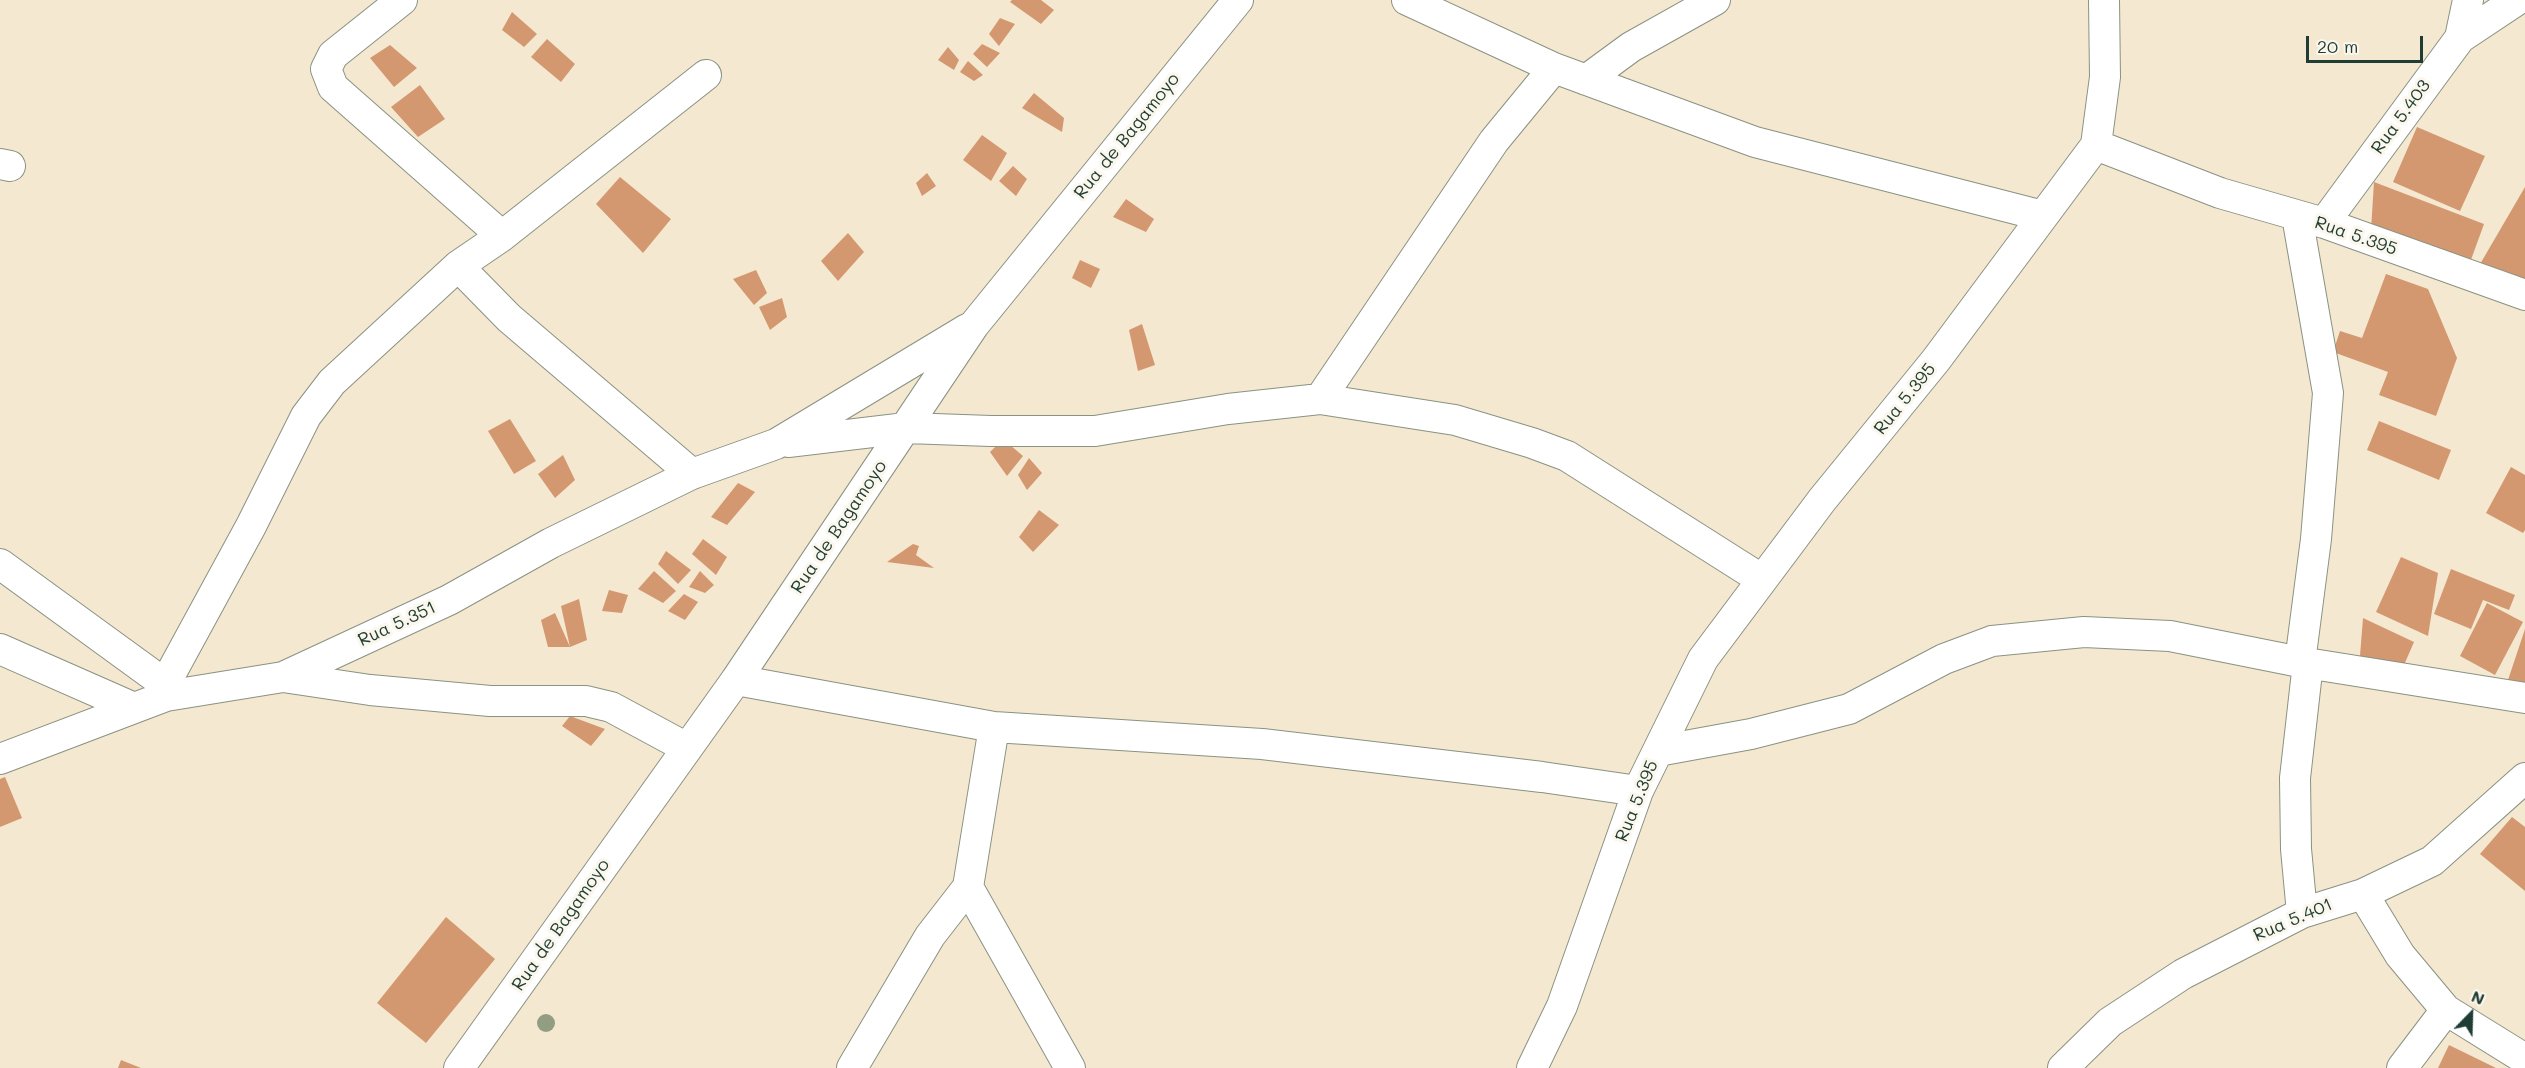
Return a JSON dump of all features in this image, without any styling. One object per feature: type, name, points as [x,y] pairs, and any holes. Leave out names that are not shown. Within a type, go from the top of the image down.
[{"type":"street","points":[[402,0],[333,54],[326,69],[333,87],[502,236]]},
{"type":"street","name":"Rua de Bagamoyo","points":[[459,1068],[736,680],[974,325],[1238,0]]},
{"type":"street","points":[[1407,0],[1554,68],[1755,142],[2043,216]]},
{"type":"street","points":[[1586,80],[1631,47],[1715,0]]},
{"type":"street","points":[[2096,145],[2104,77],[2104,0]]},
{"type":"street","points":[[2460,38],[2468,0]]},
{"type":"street","name":"Rua 5.403","points":[[2310,220],[2460,38],[2517,0]]},
{"type":"street","points":[[1320,399],[1494,141],[1554,68]]},
{"type":"street","points":[[0,564],[165,690],[306,416],[332,382],[458,266],[502,236],[706,75]]},
{"type":"street","name":"Rua 5.395","points":[[1532,1068],[1562,1006],[1638,791],[1703,659],[1822,500],[1936,360],[2096,145],[2220,193],[2310,220],[2525,295]]},
{"type":"street","points":[[2302,913],[2296,849],[2295,778],[2328,393],[2310,220]]},
{"type":"street","points":[[458,266],[509,318],[692,474]]},
{"type":"street","points":[[776,444],[974,325]]},
{"type":"street","points":[[776,444],[906,428],[1095,431],[1228,409],[1320,399],[1455,420],[1532,442],[1567,456],[1761,579]]},
{"type":"street","name":"Rua 5.351","points":[[0,759],[134,708],[165,690],[283,677],[449,600],[551,543],[692,474],[776,444]]},
{"type":"street","points":[[1658,751],[1751,734],[1849,709],[1944,659],[1992,641],[2084,632],[2170,636],[2304,663],[2525,698]]},
{"type":"street","points":[[0,649],[134,708]]},
{"type":"street","points":[[283,677],[369,690],[490,701],[586,701],[611,707],[687,748]]},
{"type":"street","points":[[736,680],[994,728],[1262,744],[1542,777],[1638,791]]},
{"type":"street","points":[[852,1068],[930,936],[968,887],[994,728]]},
{"type":"street","name":"Rua 5.401","points":[[2063,1068],[2110,1022],[2183,974],[2302,913],[2363,894],[2432,861],[2525,778]]},
{"type":"street","points":[[968,887],[1071,1068]]},
{"type":"street","points":[[2363,894],[2400,955],[2446,1010],[2525,1059]]},
{"type":"street","points":[[2402,1068],[2446,1010]]},
{"type":"building","points":[[1012,0],[1041,0],[1054,10],[1041,24],[1010,2]]},
{"type":"building","points":[[512,12],[537,34],[524,47],[502,30]]},
{"type":"building","points":[[1000,18],[1015,24],[999,46],[989,34]]},
{"type":"building","points":[[547,39],[575,64],[561,82],[531,57]]},
{"type":"building","points":[[982,44],[1000,53],[987,67],[973,54]]},
{"type":"building","points":[[390,45],[417,68],[394,87],[370,58]]},
{"type":"building","points":[[948,47],[959,60],[954,70],[938,60]]},
{"type":"building","points":[[968,61],[983,75],[974,81],[960,72]]},
{"type":"building","points":[[420,85],[445,119],[418,137],[391,107]]},
{"type":"building","points":[[1034,93],[1064,118],[1062,132],[1022,108]]},
{"type":"building","points":[[2417,127],[2485,156],[2460,211],[2393,182]]},
{"type":"building","points":[[982,135],[1007,153],[991,181],[963,160]]},
{"type":"building","points":[[1013,166],[1027,179],[1016,196],[999,181]]},
{"type":"building","points":[[927,173],[936,186],[922,196],[916,183]]},
{"type":"building","points":[[620,177],[671,219],[643,253],[596,204]]},
{"type":"building","points":[[2374,182],[2484,224],[2468,268],[2371,230]]},
{"type":"building","points":[[2525,187],[2525,284],[2476,271]]},
{"type":"building","points":[[1126,199],[1154,219],[1146,232],[1113,217]]},
{"type":"building","points":[[848,233],[864,252],[838,281],[821,261]]},
{"type":"building","points":[[1080,260],[1100,269],[1091,288],[1072,278]]},
{"type":"building","points":[[756,270],[767,293],[754,305],[733,279]]},
{"type":"building","points":[[2386,274],[2428,289],[2457,358],[2436,416],[2379,395],[2388,372],[2333,352],[2340,331],[2362,338]]},
{"type":"building","points":[[782,298],[787,317],[770,330],[759,307]]},
{"type":"building","points":[[1142,324],[1155,365],[1138,371],[1129,330]]},
{"type":"building","points":[[510,419],[536,461],[514,474],[488,431]]},
{"type":"building","points":[[2379,421],[2451,450],[2439,480],[2367,450]]},
{"type":"building","points":[[1003,439],[1023,456],[1007,476],[990,452]]},
{"type":"building","points":[[563,455],[575,480],[555,498],[538,474]]},
{"type":"building","points":[[1029,458],[1042,473],[1027,490],[1018,475]]},
{"type":"building","points":[[2511,467],[2525,475],[2525,530],[2523,533],[2486,513]]},
{"type":"building","points":[[738,483],[755,492],[727,525],[711,517]]},
{"type":"building","points":[[1039,510],[1059,525],[1033,552],[1019,537]]},
{"type":"building","points":[[703,539],[727,557],[716,575],[692,554]]},
{"type":"building","points":[[913,544],[919,546],[916,555],[934,568],[887,562]]},
{"type":"building","points":[[666,551],[691,570],[678,584],[658,564]]},
{"type":"building","points":[[2401,557],[2438,573],[2428,636],[2376,612]]},
{"type":"building","points":[[2451,569],[2515,595],[2509,610],[2483,600],[2471,629],[2434,614]]},
{"type":"building","points":[[654,571],[676,591],[663,603],[638,589]]},
{"type":"building","points":[[700,571],[714,585],[705,593],[689,587]]},
{"type":"building","points":[[609,590],[628,595],[622,613],[602,611]]},
{"type":"building","points":[[684,594],[698,602],[685,620],[668,611]]},
{"type":"building","points":[[579,599],[587,640],[570,647],[561,606]]},
{"type":"building","points":[[2487,603],[2523,622],[2495,675],[2460,656]]},
{"type":"building","points":[[555,613],[570,647],[548,647],[541,620]]},
{"type":"building","points":[[2363,618],[2414,642],[2401,672],[2359,668]]},
{"type":"building","points":[[2525,629],[2525,685],[2508,680]]},
{"type":"building","points":[[570,716],[605,729],[591,746],[562,726]]},
{"type":"building","points":[[5,777],[22,818],[0,827],[0,779]]},
{"type":"building","points":[[2512,817],[2525,827],[2525,891],[2480,854]]},
{"type":"building","points":[[446,917],[495,959],[426,1043],[377,1003]]},
{"type":"building","points":[[2449,1045],[2496,1068],[2438,1068]]},
{"type":"building","points":[[121,1060],[141,1068],[118,1068]]}]
